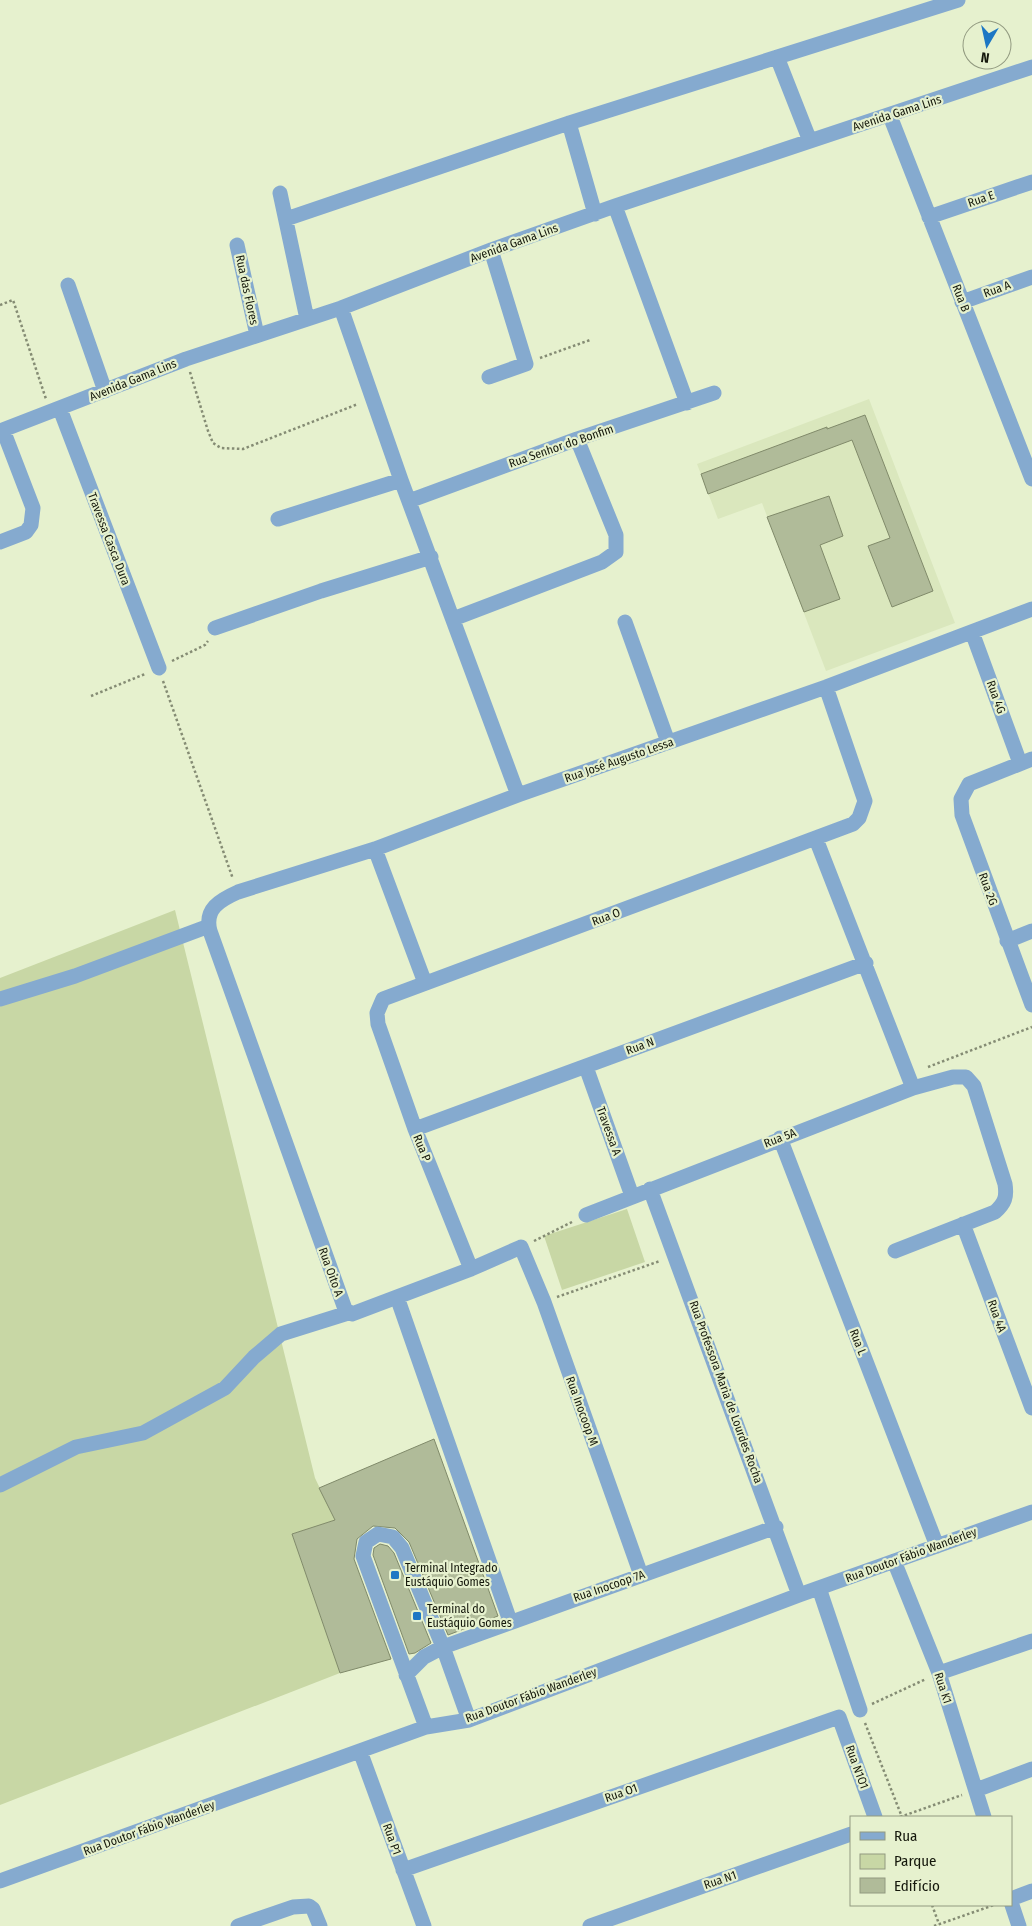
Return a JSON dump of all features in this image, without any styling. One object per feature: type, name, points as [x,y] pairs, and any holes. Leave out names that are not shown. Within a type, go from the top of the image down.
[{"type":"street","points":[[286,219],[569,123],[958,0]]},
{"type":"street","points":[[777,57],[810,141]]},
{"type":"street","name":"Avenida Gama Lins","points":[[2,431],[106,392],[186,359],[341,308],[491,250],[615,206],[890,116],[1032,67]]},
{"type":"street","name":"Rua B","points":[[890,116],[1032,479]]},
{"type":"street","points":[[569,123],[595,214]]},
{"type":"street","name":"Rua E","points":[[929,217],[1032,182]]},
{"type":"street","points":[[280,193],[307,319]]},
{"type":"street","points":[[615,206],[687,403]]},
{"type":"street","name":"Rua das Flores","points":[[237,245],[256,335]]},
{"type":"street","points":[[489,377],[526,364],[491,250]]},
{"type":"street","name":"Rua A","points":[[962,302],[1032,277]]},
{"type":"street","points":[[68,285],[106,392]]},
{"type":"street","points":[[341,308],[401,480],[518,795]]},
{"type":"street","name":"Rua Senhor do Bonfim","points":[[409,501],[577,439],[714,393]]},
{"type":"street","name":"Travessa Casca Dura","points":[[55,411],[158,668]]},
{"type":"street","points":[[0,542],[26,532],[31,525],[34,508],[2,431]]},
{"type":"street","points":[[453,619],[602,562],[616,552],[616,535],[577,439]]},
{"type":"street","points":[[278,519],[401,480]]},
{"type":"street","points":[[215,628],[322,591],[431,557]]},
{"type":"street","name":"Rua José Augusto Lessa","points":[[209,919],[221,900],[238,892],[375,849],[518,795],[826,688],[1032,609]]},
{"type":"street","points":[[624,622],[668,742]]},
{"type":"street","name":"Rua 4G","points":[[972,632],[1026,761]]},
{"type":"street","name":"Rua O","points":[[378,1024],[377,1013],[383,999],[816,840],[853,824],[858,818],[865,801],[826,688]]},
{"type":"street","name":"Rua 2G","points":[[1026,761],[969,784],[964,790],[962,815],[1032,1005]]},
{"type":"street","points":[[816,840],[911,1081]]},
{"type":"street","points":[[375,849],[425,983]]},
{"type":"street","points":[[0,999],[75,976],[209,919]]},
{"type":"street","name":"Rua Oito A","points":[[209,919],[341,1300],[348,1313],[352,1314],[397,1298],[471,1269]]},
{"type":"street","points":[[1007,941],[1032,931]]},
{"type":"street","name":"Rua N","points":[[415,1129],[866,963]]},
{"type":"street","name":"Rua P","points":[[378,1024],[415,1129],[471,1269]]},
{"type":"street","name":"Travessa A","points":[[586,1067],[632,1196]]},
{"type":"street","name":"Rua 5A","points":[[586,1215],[780,1138],[911,1081],[959,1076],[966,1077],[974,1086],[1007,1195],[1004,1204],[996,1212],[963,1224]]},
{"type":"street","name":"Rua L","points":[[780,1138],[937,1546]]},
{"type":"street","name":"Rua Professora Maria de Lourdes Rocha","points":[[650,1190],[676,1255],[776,1527],[799,1595]]},
{"type":"street","points":[[895,1251],[963,1224]]},
{"type":"street","name":"Rua 4A","points":[[963,1224],[1031,1408]]},
{"type":"street","points":[[471,1269],[521,1247]]},
{"type":"street","name":"Rua Inocoop M","points":[[521,1247],[544,1302],[641,1575]]},
{"type":"street","points":[[397,1298],[510,1621]]},
{"type":"street","points":[[0,1485],[76,1448],[143,1433],[225,1388],[254,1357],[281,1334],[348,1313]]},
{"type":"street","name":"Rua Doutor Fábio Wanderley","points":[[0,1881],[426,1727],[469,1720],[799,1595],[1032,1512]]},
{"type":"street","name":"Rua Inocoop 7A","points":[[406,1674],[424,1657],[442,1647],[776,1527]]},
{"type":"street","points":[[426,1727],[363,1556],[363,1549],[372,1537],[386,1534],[398,1542],[442,1647],[469,1720]]},
{"type":"street","name":"Rua K1","points":[[894,1561],[939,1673],[984,1816]]},
{"type":"street","points":[[819,1588],[860,1710]]},
{"type":"street","points":[[939,1673],[1032,1641]]},
{"type":"street","name":"Rua N1O1","points":[[839,1717],[875,1816]]},
{"type":"street","name":"Rua O1","points":[[403,1870],[839,1717]]},
{"type":"street","name":"Rua P1","points":[[360,1751],[424,1926]]},
{"type":"street","points":[[976,1790],[1032,1769]]},
{"type":"street","name":"Rua N1","points":[[590,1926],[850,1834]]},
{"type":"street","points":[[1012,1900],[1032,1891]]},
{"type":"street","points":[[1012,1903],[1019,1926]]},
{"type":"street","points":[[238,1926],[293,1907],[309,1906],[318,1919]]},
{"type":"path","points":[[0,306],[13,300],[55,411]]},
{"type":"path","points":[[526,364],[590,340]]},
{"type":"path","points":[[186,359],[208,431],[213,443],[221,448],[243,449],[372,399]]},
{"type":"path","points":[[158,668],[238,892]]},
{"type":"path","points":[[911,1081],[1032,1027]]},
{"type":"path","points":[[521,1247],[586,1215]]},
{"type":"path","points":[[544,1302],[676,1255]]},
{"type":"path","points":[[901,1816],[860,1710],[939,1673]]},
{"type":"path","points":[[904,1816],[976,1790]]},
{"type":"path","points":[[932,1906],[938,1924]]},
{"type":"path","points":[[934,1926],[991,1906]]},
{"type":"shaded area","points":[[869,399],[955,623],[826,671],[762,503],[718,519],[697,464]]},
{"type":"green space","points":[[175,910],[315,1478],[335,1520],[292,1534],[340,1673],[0,1805],[0,978]]},
{"type":"green space","points":[[627,1209],[645,1262],[562,1290],[544,1236]]},
{"type":"building","points":[[865,415],[933,591],[892,607],[868,546],[890,538],[852,440],[708,494],[701,474],[827,427],[827,429]]},
{"type":"building","points":[[829,496],[843,536],[820,545],[840,599],[804,612],[767,517]]},
{"type":"building","name":"Terminal Integrado Eustáquio Gomes","points":[[434,1439],[498,1616],[448,1635],[409,1542],[395,1528],[373,1526],[357,1539],[354,1559],[391,1659],[340,1673],[292,1534],[335,1520],[319,1488]]},
{"type":"building","points":[[380,1544],[388,1546],[394,1553],[431,1643],[415,1653],[409,1654],[373,1555],[374,1548]]},
{"type":"place","name":"Terminal Integrado Eustáquio Gomes","points":[[395,1575]]},
{"type":"place","name":"Terminal do Eustáquio Gomes","points":[[417,1616]]}]
